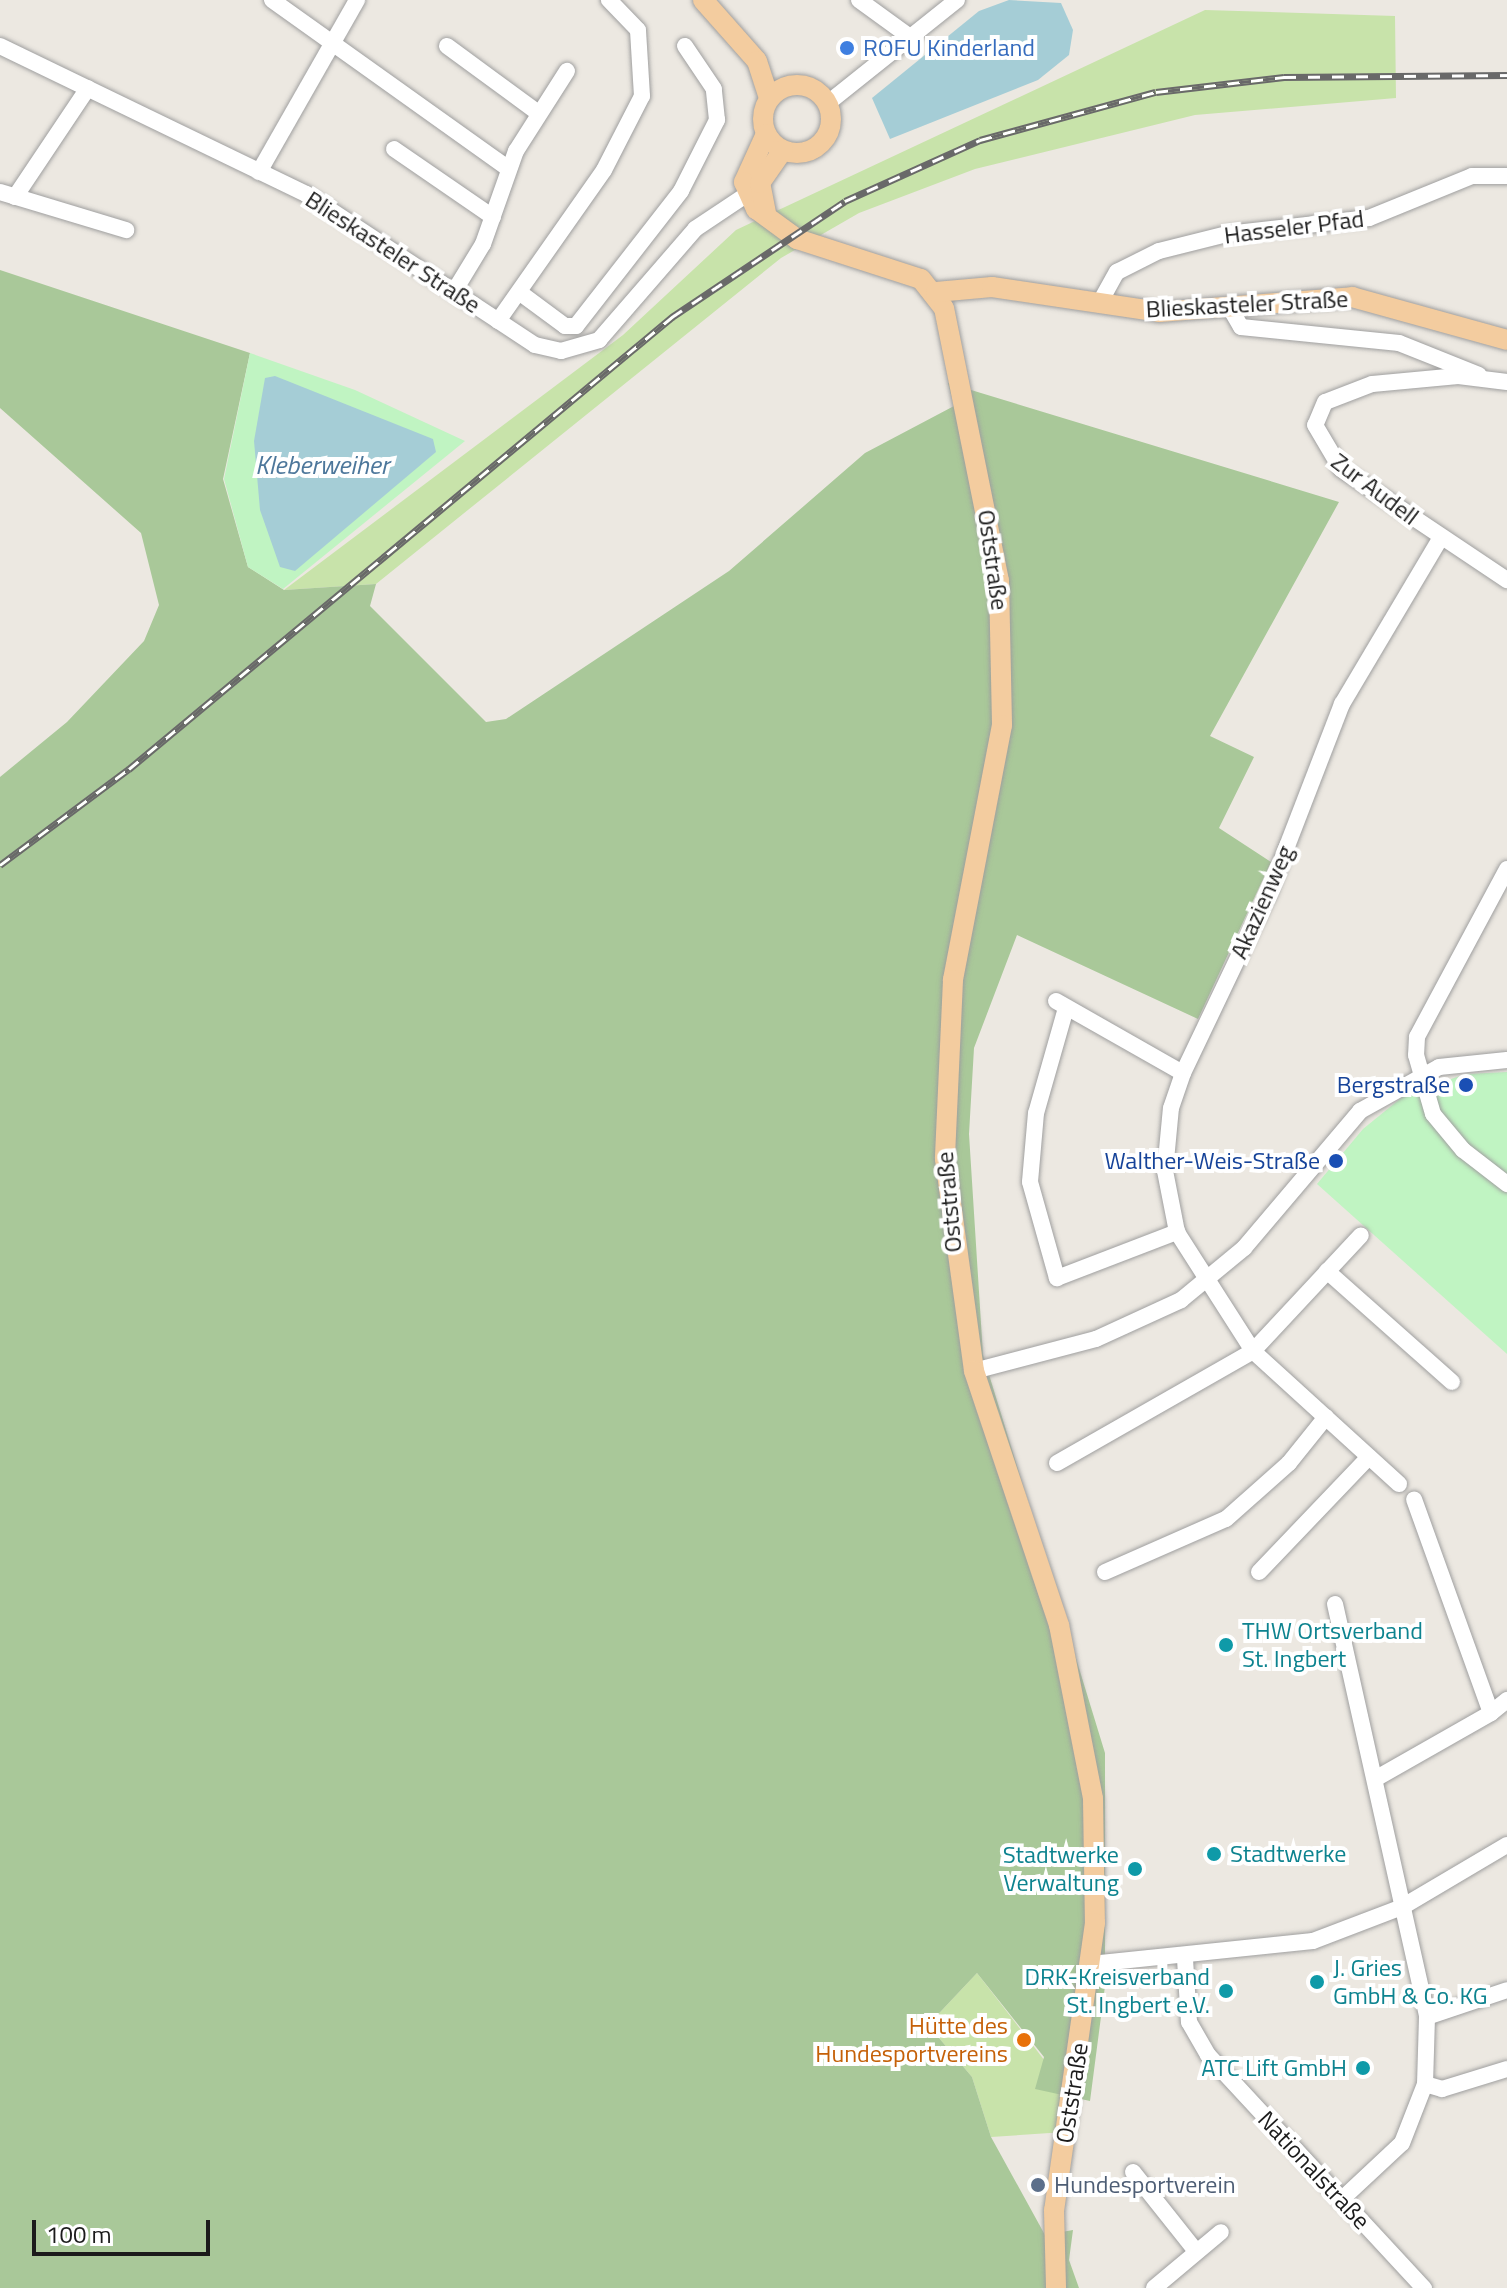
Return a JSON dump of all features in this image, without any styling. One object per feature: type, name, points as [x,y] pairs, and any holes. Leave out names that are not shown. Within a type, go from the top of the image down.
[{"type":"main road","points":[[703,0],[757,61],[769,98],[766,134],[749,160],[753,193],[768,219],[797,239],[908,273],[936,292]]},
{"type":"main road","points":[[717,0],[792,84],[810,87],[828,103],[831,126],[821,143],[803,153],[783,150],[766,134]]},
{"type":"main road","points":[[769,98],[792,84]]},
{"type":"main road","points":[[753,193],[767,166],[783,150]]},
{"type":"main road","name":"Blieskasteler Straße","points":[[936,292],[992,287],[1159,312],[1352,297],[1507,340]]},
{"type":"main road","name":"Oststraße","points":[[936,292],[964,394],[1002,628],[1002,725],[964,912],[944,1081],[953,1253],[974,1371],[1078,1700],[1097,1843],[1091,1964],[1054,2210],[1056,2288]]},
{"type":"street","points":[[272,0],[335,38],[509,169]]},
{"type":"street","points":[[259,172],[357,0]]},
{"type":"street","points":[[498,321],[604,170],[642,96],[638,30],[609,0]]},
{"type":"street","points":[[859,0],[910,37]]},
{"type":"street","points":[[828,103],[957,0]]},
{"type":"street","name":"Blieskasteler Straße","points":[[0,46],[306,194],[535,345],[582,349],[626,312],[695,229],[753,193]]},
{"type":"street","points":[[447,46],[537,112]]},
{"type":"street","points":[[519,292],[565,326],[576,326],[681,191],[717,120],[714,89],[685,46]]},
{"type":"street","points":[[455,290],[493,217],[509,169],[537,112],[567,71]]},
{"type":"street","points":[[88,88],[8,194],[126,230]]},
{"type":"street","points":[[394,149],[493,217]]},
{"type":"street","name":"Hasseler Pfad","points":[[1099,304],[1117,272],[1159,251],[1227,234],[1369,218],[1472,176],[1507,176]]},
{"type":"street","points":[[1230,308],[1241,327],[1375,338],[1429,350],[1480,376]]},
{"type":"street","name":"Zur Audell","points":[[1507,382],[1480,376],[1372,384],[1333,397],[1316,418],[1319,443],[1341,469],[1507,580]]},
{"type":"street","name":"Akazienweg","points":[[1205,1282],[1177,1232],[1165,1171],[1171,1108],[1183,1073],[1269,893],[1342,704],[1441,537]]},
{"type":"street","points":[[1507,869],[1417,1037],[1419,1076],[1433,1114],[1463,1150],[1507,1184]]},
{"type":"street","points":[[1177,1232],[1057,1278],[1030,1182],[1036,1113],[1061,1005],[1183,1073]]},
{"type":"street","points":[[974,1371],[1127,1328],[1205,1282],[1244,1248],[1360,1111],[1419,1076],[1462,1062],[1507,1060]]},
{"type":"street","points":[[1057,1463],[1253,1351],[1361,1235]]},
{"type":"street","points":[[1327,1271],[1452,1382]]},
{"type":"street","points":[[1205,1282],[1253,1351],[1399,1484]]},
{"type":"street","points":[[1105,1572],[1226,1519],[1289,1463],[1326,1417]]},
{"type":"street","points":[[1259,1572],[1369,1457]]},
{"type":"street","points":[[1414,1499],[1491,1713]]},
{"type":"street","points":[[1335,1604],[1427,2017],[1425,2084],[1402,2143],[1341,2200]]},
{"type":"street","points":[[1375,1779],[1491,1713],[1507,1700]]},
{"type":"street","points":[[1091,1964],[1185,1959],[1313,1941],[1402,1907],[1507,1845]]},
{"type":"street","name":"Nationalstraße","points":[[1185,1959],[1189,2022],[1208,2055],[1424,2288]]},
{"type":"street","points":[[1427,2017],[1507,1990]]},
{"type":"street","points":[[1425,2084],[1442,2089],[1507,2069]]},
{"type":"street","points":[[1133,2172],[1195,2250]]},
{"type":"street","points":[[1154,2288],[1195,2250],[1221,2232]]},
{"type":"green space","points":[[1205,10],[1395,16],[1396,98],[1195,115],[975,169],[859,213],[781,258],[376,584],[284,590],[623,335],[736,230]]},
{"type":"green space","points":[[0,270],[250,353],[223,479],[248,567],[284,590],[376,584],[370,606],[486,722],[506,719],[729,571],[865,453],[954,406],[948,383],[1339,502],[1210,736],[1254,757],[1219,828],[1271,862],[1198,1019],[1017,935],[974,1048],[969,1134],[983,1355],[1105,1753],[1105,1986],[1090,2101],[1035,2089],[1044,2057],[977,1973],[928,2025],[972,2077],[991,2137],[1045,2235],[1073,2230],[1069,2260],[1079,2288],[0,2288],[0,777],[67,722],[144,641],[159,605],[141,533],[0,408]]},
{"type":"green space","name":"Kleberweiher","points":[[250,353],[355,390],[465,441],[283,589],[248,567],[224,479]]},
{"type":"green space","points":[[1507,1072],[1507,1354],[1317,1184],[1363,1129],[1406,1094],[1466,1074]]},
{"type":"green space","points":[[977,1973],[1072,2096],[1065,2132],[991,2137],[972,2077],[928,2025]]},
{"type":"water","points":[[1009,0],[1061,3],[1073,30],[1069,55],[1038,80],[890,139],[872,98],[979,11]]},
{"type":"water","name":"Kleberweiher","points":[[275,376],[433,439],[436,452],[295,571],[280,567],[260,510],[254,441],[265,378]]},
{"type":"railway","points":[[0,865],[129,769],[672,317],[845,201],[980,140],[1156,92],[1284,77],[1507,75]]},
{"type":"place","name":"ROFU Kinderland","points":[[847,48]]},
{"type":"place","name":"Bergstraße","points":[[1466,1085]]},
{"type":"place","name":"Walther-Weis-Straße","points":[[1336,1161]]},
{"type":"place","name":"THW Ortsverband St. Ingbert","points":[[1226,1645]]},
{"type":"place","name":"Stadtwerke","points":[[1214,1854]]},
{"type":"place","name":"Stadtwerke Verwaltung","points":[[1135,1869]]},
{"type":"place","name":"J. Gries GmbH & Co. KG","points":[[1317,1982]]},
{"type":"place","name":"DRK-Kreisverband St. Ingbert e.V.","points":[[1226,1991]]},
{"type":"place","name":"Hütte des Hundesportvereins","points":[[1024,2040]]},
{"type":"place","name":"ATC Lift GmbH","points":[[1363,2068]]},
{"type":"place","name":"Hundesportverein","points":[[1038,2185]]}]
